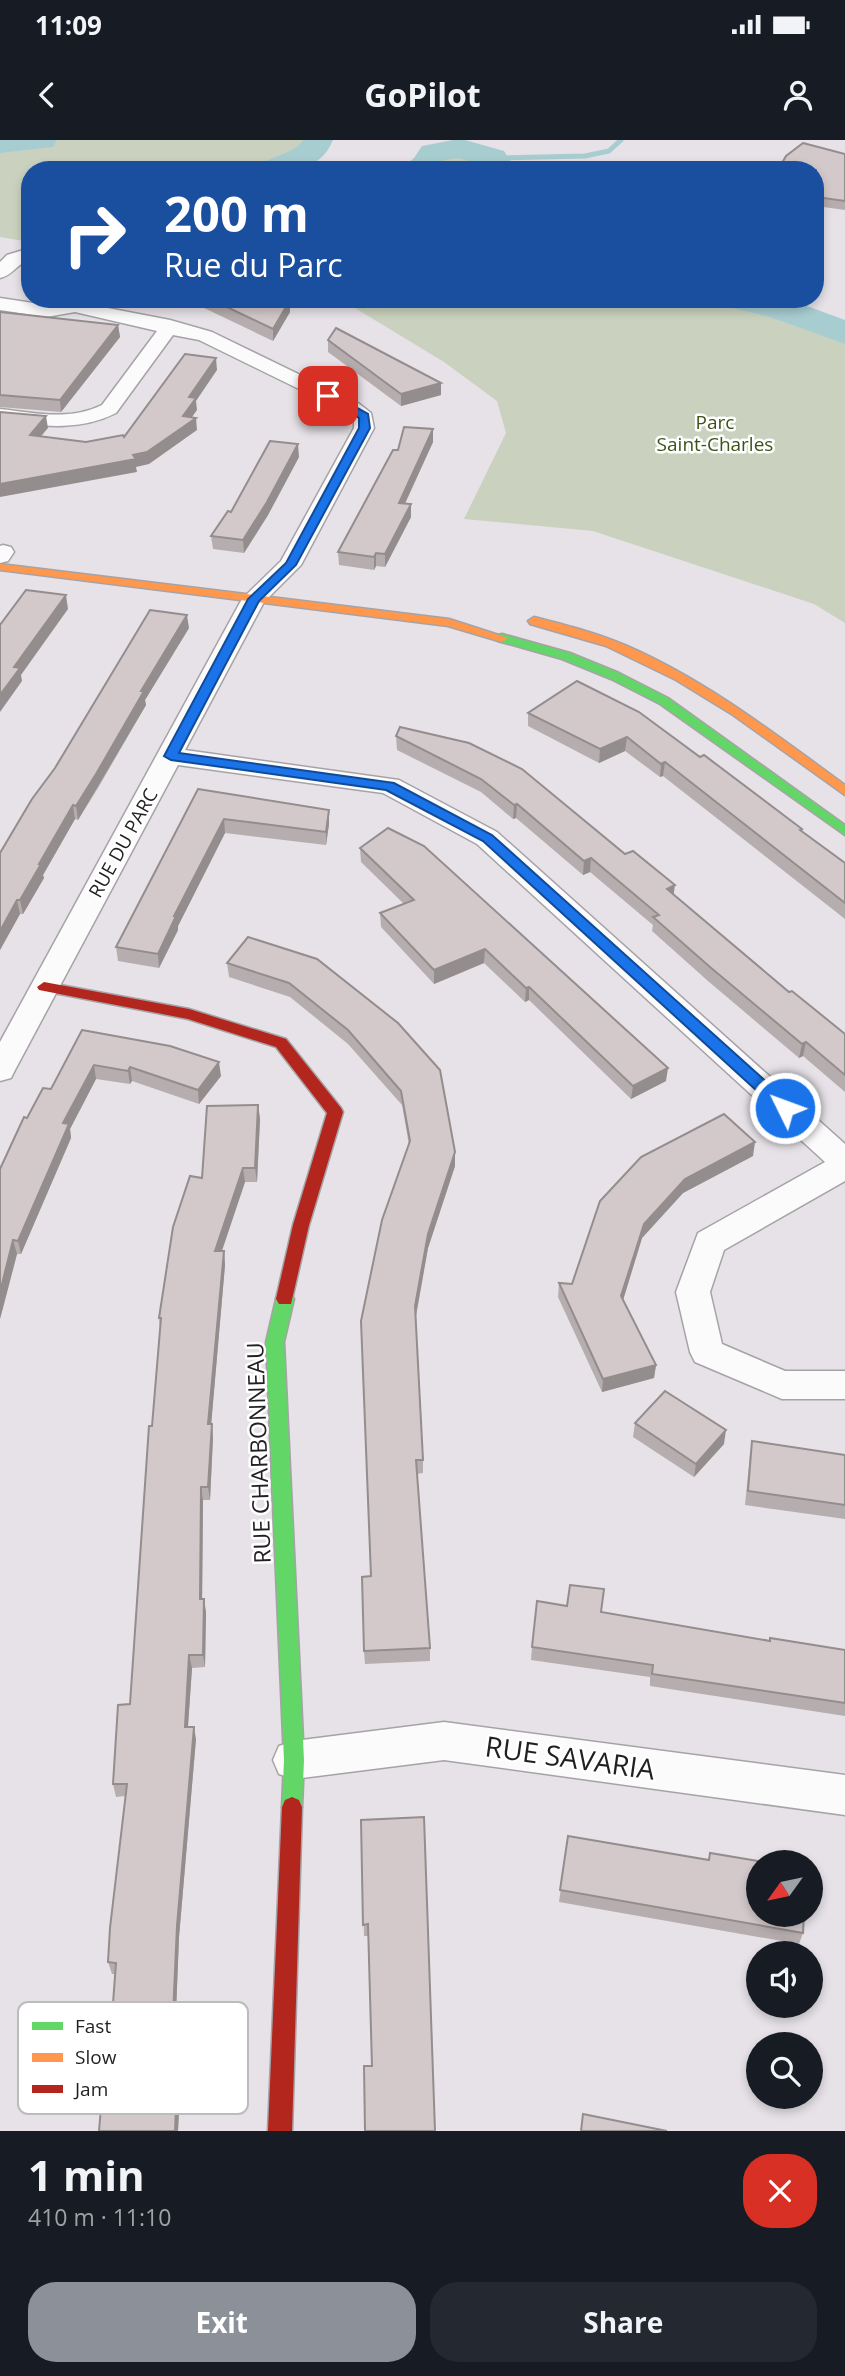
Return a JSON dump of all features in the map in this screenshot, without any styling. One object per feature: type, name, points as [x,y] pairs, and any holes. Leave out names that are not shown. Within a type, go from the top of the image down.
[{"type":"street","points":[[0,273],[13,260],[21,257]]},
{"type":"street","name":"RUE DU PARC","points":[[0,304],[21,307]]},
{"type":"street","name":"RUE DU PARC","points":[[33,308],[59,308]]},
{"type":"street","name":"RUE DU PARC","points":[[0,1070],[261,592],[290,565],[364,428],[364,417],[351,407],[228,346],[170,326],[102,308]]},
{"type":"street","points":[[0,415],[71,422],[96,417],[109,409],[170,326]]},
{"type":"street","points":[[1,556],[261,592],[449,623],[566,656],[615,676],[664,701],[845,831]]},
{"type":"street","points":[[261,592],[337,592]]},
{"type":"street","points":[[519,618],[593,637],[643,656],[690,681],[845,791]]},
{"type":"street","points":[[171,756],[390,786],[487,838],[845,1164],[710,1242],[693,1292],[707,1352],[782,1385],[845,1385]]},
{"type":"street","name":"RUE CHARBONNEAU","points":[[44,987],[189,1014],[281,1043],[335,1112],[301,1225],[275,1342],[294,1760],[280,2131]]},
{"type":"street","name":"RUE SAVARIA","points":[[294,1760],[444,1741],[845,1796]]},
{"type":"green space","points":[[42,140],[318,140],[311,151],[296,161],[21,161],[21,240],[0,237],[0,144]]},
{"type":"green space","points":[[461,151],[484,158],[486,161],[428,161],[433,153]]},
{"type":"green space","name":"Parc Saint-Charles","points":[[355,308],[759,308],[845,340],[845,623],[814,604],[593,531],[464,519],[506,433],[497,401],[444,362]]},
{"type":"building","points":[[803,143],[845,154],[845,201],[824,198],[824,161],[783,161]]},
{"type":"building","points":[[229,308],[285,308],[273,329]]},
{"type":"building","points":[[0,312],[118,325],[60,400],[0,395]]},
{"type":"building","points":[[336,328],[441,383],[401,394],[328,340]]},
{"type":"building","points":[[185,354],[216,358],[189,397],[196,398],[183,416],[196,418],[147,452],[133,455],[136,459],[0,484],[0,412],[46,416],[30,435],[86,442],[123,435],[124,437]]},
{"type":"building","points":[[404,427],[433,429],[399,503],[411,504],[385,554],[376,553],[374,557],[338,552],[393,450],[398,450]]},
{"type":"building","points":[[270,441],[298,444],[267,502],[243,540],[211,536],[228,511],[231,512]]},
{"type":"building","points":[[26,590],[66,595],[14,667],[20,668],[0,695],[0,625]]},
{"type":"building","points":[[150,610],[187,615],[141,691],[144,691],[96,774],[76,806],[73,805],[0,931],[0,853],[32,799],[55,768]]},
{"type":"building","points":[[577,681],[639,712],[700,757],[704,755],[845,863],[845,903],[665,762],[661,764],[627,737],[600,749],[528,713]]},
{"type":"building","points":[[400,727],[469,743],[522,769],[625,854],[633,851],[675,885],[667,889],[789,992],[792,991],[845,1034],[845,1075],[806,1042],[802,1044],[710,967],[653,917],[659,915],[591,858],[584,861],[517,804],[514,805],[481,779],[396,736]]},
{"type":"building","points":[[198,789],[329,810],[326,832],[224,819],[174,916],[158,954],[116,947]]},
{"type":"building","points":[[388,828],[424,846],[668,1068],[633,1086],[485,949],[434,970],[380,913],[414,900],[360,848]]},
{"type":"building","points":[[248,937],[317,959],[398,1023],[440,1070],[455,1152],[428,1234],[415,1306],[423,1460],[416,1460],[430,1648],[364,1651],[362,1577],[371,1576],[361,1321],[382,1220],[410,1141],[401,1091],[348,1030],[289,983],[227,963]]},
{"type":"building","points":[[82,1030],[170,1046],[219,1062],[198,1090],[130,1067],[128,1071],[94,1065],[63,1123],[69,1124],[18,1241],[13,1240],[0,1292],[0,1169],[24,1117],[27,1118],[43,1088],[51,1089]]},
{"type":"building","points":[[258,1105],[255,1168],[243,1168],[215,1251],[224,1251],[208,1424],[212,1424],[208,1487],[201,1487],[200,1599],[204,1599],[203,1655],[189,1655],[185,1727],[194,1727],[177,1926],[174,2002],[113,2002],[116,1963],[108,1962],[110,1928],[127,1784],[113,1784],[118,1705],[130,1704],[159,1318],[173,1227],[190,1176],[202,1178],[207,1106]]},
{"type":"building","points":[[724,1114],[755,1142],[685,1179],[644,1224],[621,1296],[656,1365],[603,1379],[559,1283],[572,1284],[600,1201],[641,1157]]},
{"type":"building","points":[[665,1391],[726,1430],[696,1464],[635,1423]]},
{"type":"building","points":[[752,1441],[845,1455],[845,1505],[748,1491]]},
{"type":"building","points":[[570,1585],[604,1589],[601,1612],[770,1641],[770,1638],[845,1650],[845,1703],[652,1674],[653,1665],[532,1647],[537,1601],[567,1606]]},
{"type":"building","points":[[424,1817],[435,2131],[365,2131],[364,2066],[372,2066],[368,1924],[363,1925],[361,1820]]},
{"type":"building","points":[[568,1836],[709,1860],[710,1853],[746,1859],[746,1923],[560,1890]]},
{"type":"building","points":[[769,1927],[803,1927],[803,1933]]},
{"type":"building","points":[[100,2114],[176,2114],[175,2131],[99,2131]]},
{"type":"building","points":[[583,2114],[667,2131],[581,2131]]},
{"type":"waterway","points":[[0,144],[42,140]]},
{"type":"waterway","points":[[296,161],[311,151],[318,140]]},
{"type":"waterway","points":[[493,158],[585,156],[609,151],[621,140]]},
{"type":"waterway","points":[[428,161],[433,153],[460,148],[493,158],[494,161]]},
{"type":"waterway","points":[[780,308],[845,333]]},
{"type":"traffic: fast","points":[[502,638],[566,656],[615,676],[664,701],[845,831]]},
{"type":"traffic: fast","points":[[285,1299],[275,1342],[294,1760],[292,1807]]},
{"type":"traffic: slow","points":[[0,567],[449,623],[502,638]]},
{"type":"traffic: slow","points":[[534,621],[610,644],[681,677],[765,732],[845,791]]},
{"type":"traffic: jam","points":[[44,987],[189,1014],[281,1043],[335,1112],[301,1225],[285,1299]]},
{"type":"traffic: jam","points":[[280,2131],[292,1807]]},
{"type":"route","points":[[328,396],[364,417],[364,428],[357,445],[290,565],[254,599],[171,756],[390,786],[487,838],[785,1108]]}]
